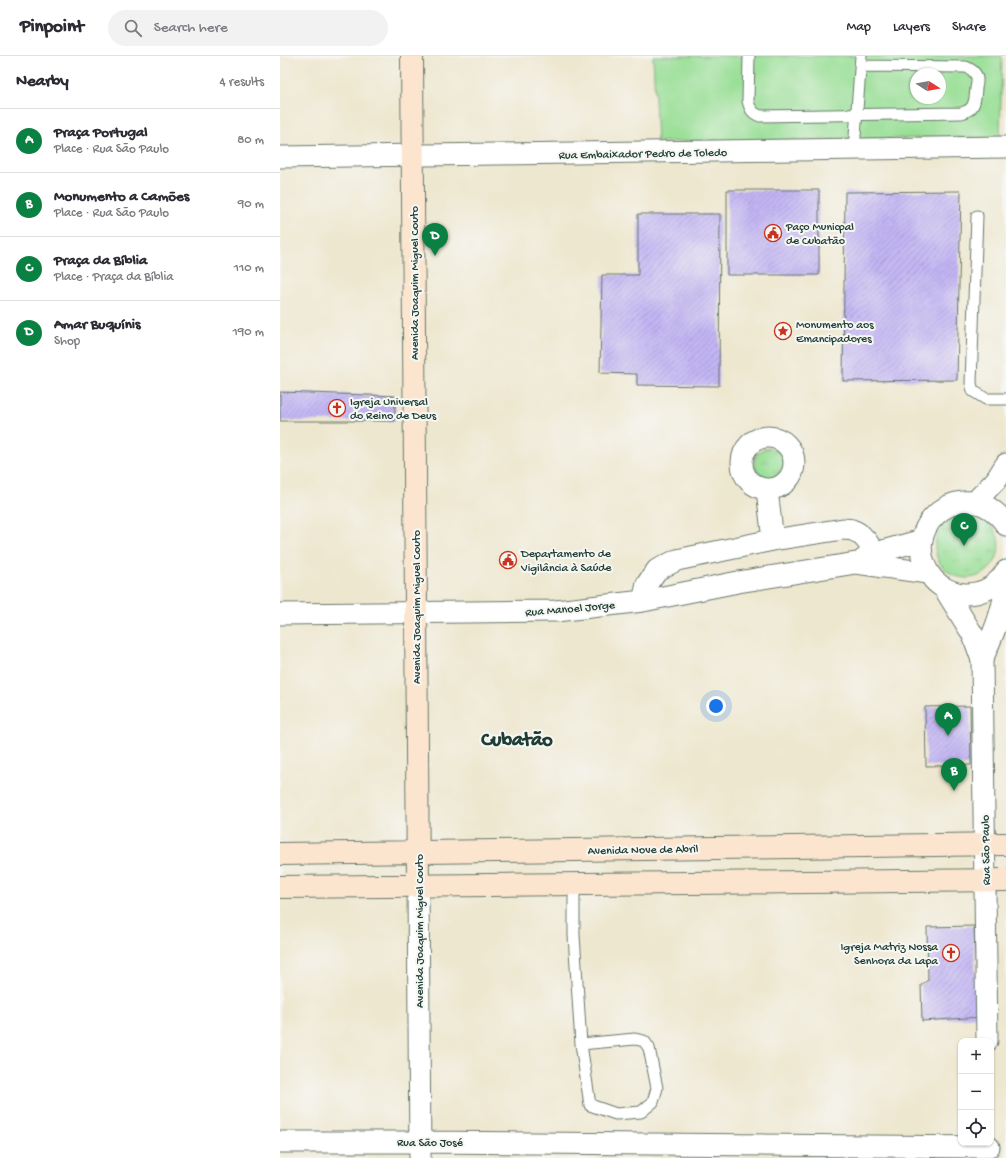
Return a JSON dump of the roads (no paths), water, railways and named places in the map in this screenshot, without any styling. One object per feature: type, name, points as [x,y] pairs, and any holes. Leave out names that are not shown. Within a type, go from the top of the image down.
[{"type":"main road","name":"Avenida Joaquim Miguel Couto","points":[[412,56],[418,886]]},
{"type":"main road","name":"Avenida Nove de Abril","points":[[280,854],[1006,844]]},
{"type":"main road","points":[[280,887],[995,880]]},
{"type":"street","name":"Rua Embaixador Pedro de Toledo","points":[[280,157],[1006,147]]},
{"type":"street","points":[[974,503],[996,480],[1006,464]]},
{"type":"street","points":[[767,490],[773,540]]},
{"type":"street","points":[[1006,524],[998,515],[987,507],[967,502],[953,504],[940,511],[930,521],[922,540],[921,551],[923,562],[928,573],[944,588],[954,592],[964,594],[986,590],[1003,577],[1006,571]]},
{"type":"street","points":[[643,601],[647,584],[657,570],[677,560],[773,540],[843,529],[853,530],[862,536],[878,560]]},
{"type":"street","name":"Rua Manoel Jorge","points":[[280,614],[556,611],[643,601],[738,582],[878,560],[922,540]]},
{"type":"street","name":"Rua Manoel Jorge","points":[[878,560],[928,573]]},
{"type":"street","name":"Rua São Paulo","points":[[982,660],[1001,612],[1006,582]]},
{"type":"street","name":"Rua São Paulo","points":[[944,588],[972,635],[982,660],[984,844],[995,880],[987,1038]]},
{"type":"street","name":"Avenida Joaquim Miguel Couto","points":[[418,886],[420,1150]]},
{"type":"street","name":"Rua São José","points":[[280,1142],[420,1150],[989,1149]]},
{"type":"lane","points":[[749,56],[748,101],[750,108],[754,113],[760,116],[857,115],[961,113],[966,112],[975,102],[976,74],[972,69],[966,67],[860,61],[857,115],[854,150]]},
{"type":"lane","points":[[978,216],[971,383],[973,391],[986,399],[1006,399]]},
{"type":"lane","points":[[574,884],[574,935],[581,1044],[590,1105],[616,1114],[641,1112],[652,1102],[657,1088],[649,1048],[644,1041],[635,1039],[581,1044]]},
{"type":"place","name":"Paço Municpal de Cubatão","points":[[773,233]]},
{"type":"place","name":"Amar Buquínis","points":[[435,256]]},
{"type":"place","name":"Monumento aos Emancipadores","points":[[783,331]]},
{"type":"place","name":"Igreja Universal do Reino de Deus","points":[[337,408]]},
{"type":"place","name":"Praça da Bíblia","points":[[964,546]]},
{"type":"place","name":"Departamento de Vigilância à Saúde","points":[[508,560]]},
{"type":"place","name":"Praça Portugal","points":[[948,736]]},
{"type":"place","name":"Monumento a Camões","points":[[954,791]]},
{"type":"place","name":"Igreja Matriz Nossa Senhora da Lapa","points":[[951,953]]},
{"type":"district","name":"Cubatão","points":[[517,738]]}]
